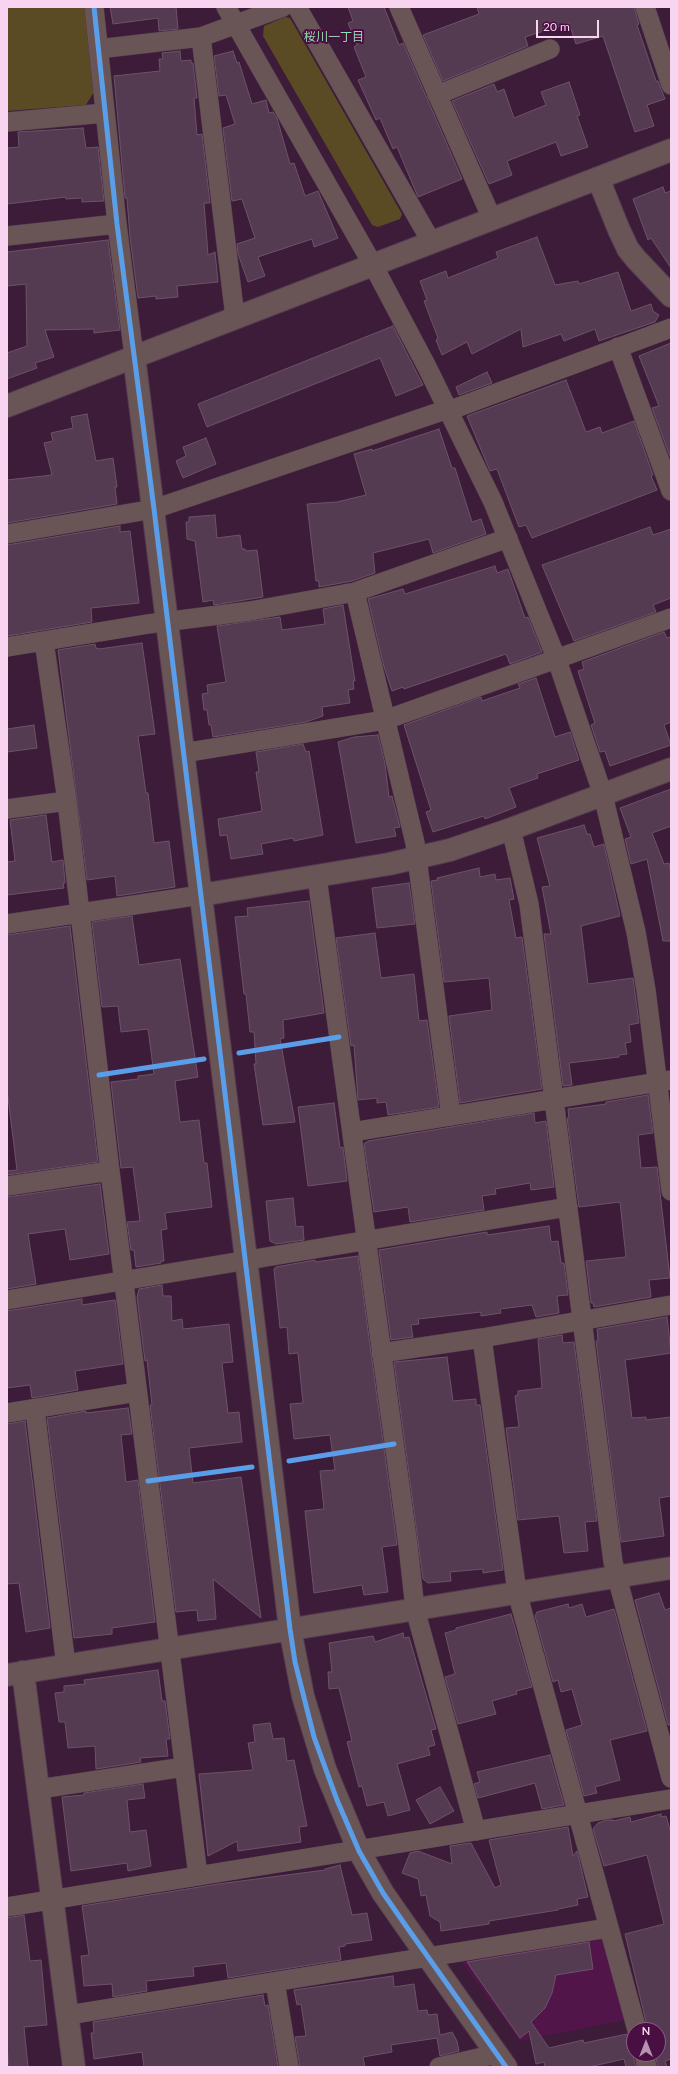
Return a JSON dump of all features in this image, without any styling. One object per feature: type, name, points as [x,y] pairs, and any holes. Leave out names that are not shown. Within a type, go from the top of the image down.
[{"type":"street","points":[[94,7],[117,224],[168,621],[290,1629],[303,1696],[314,1736],[337,1800],[359,1851],[383,1893],[501,2060],[439,2067]]},
{"type":"street","points":[[226,7],[373,265],[448,410],[508,538],[557,660],[603,795],[625,883],[642,962],[664,1082],[671,1191]]},
{"type":"street","points":[[98,49],[201,37],[283,7]]},
{"type":"street","points":[[298,7],[432,243]]},
{"type":"street","points":[[399,7],[492,219]]},
{"type":"street","points":[[646,7],[671,85]]},
{"type":"street","points":[[201,37],[235,317]]},
{"type":"street","points":[[437,95],[550,49]]},
{"type":"street","points":[[7,122],[105,113]]},
{"type":"street","points":[[7,406],[671,150]]},
{"type":"street","points":[[598,178],[628,249],[671,296]]},
{"type":"street","points":[[7,236],[117,224]]},
{"type":"street","points":[[7,534],[154,509],[448,410],[671,328]]},
{"type":"street","points":[[618,347],[671,491]]},
{"type":"street","points":[[7,647],[168,621],[250,611],[355,592],[508,538]]},
{"type":"street","points":[[355,592],[418,859],[452,1116]]},
{"type":"street","points":[[183,753],[385,720],[557,660],[671,618]]},
{"type":"street","points":[[44,641],[67,801],[123,1280],[168,1648],[198,1876]]},
{"type":"street","points":[[7,924],[317,877],[418,859],[511,830],[671,769]]},
{"type":"street","points":[[7,809],[67,801]]},
{"type":"street","points":[[511,830],[529,904],[555,1100],[612,1562],[671,1778]]},
{"type":"street","points":[[317,877],[408,1545],[415,1609],[476,1830]]},
{"type":"street","points":[[352,1132],[664,1082]]},
{"type":"street","points":[[7,1186],[110,1171]]},
{"type":"street","points":[[7,1300],[246,1259],[568,1208]]},
{"type":"street","points":[[381,1353],[482,1338],[671,1305]]},
{"type":"street","points":[[482,1338],[516,1592],[635,2022]]},
{"type":"street","points":[[7,1413],[137,1392]]},
{"type":"street","points":[[35,1409],[66,1666]]},
{"type":"street","points":[[74,2067],[39,1789],[15,1674],[168,1648],[671,1568]]},
{"type":"street","points":[[39,1789],[184,1767]]},
{"type":"street","points":[[7,1907],[359,1851],[476,1830],[671,1799]]},
{"type":"street","points":[[68,2015],[608,1928]]},
{"type":"street","points":[[275,1982],[289,2067]]},
{"type":"shaded area","points":[[7,7],[85,7],[95,90],[86,105],[7,111]]},
{"type":"shaded area","points":[[285,17],[290,18],[402,214],[400,219],[378,227],[372,225],[263,36],[264,26]]},
{"type":"shaded area","points":[[597,1937],[604,1938],[625,2020],[520,2041],[461,1961],[463,1959]]},
{"type":"building","points":[[110,7],[176,7],[178,29],[159,31],[158,18],[113,24]]},
{"type":"building","points":[[348,7],[384,7],[399,45],[403,43],[462,179],[418,197],[397,147],[393,149],[380,118],[376,120],[358,80],[366,77],[354,47],[357,45],[348,23],[353,21]]},
{"type":"building","points":[[477,7],[634,7],[639,24],[637,25],[656,81],[658,81],[665,99],[647,105],[654,126],[635,132],[603,36],[576,44],[569,23],[525,37],[528,46],[443,81],[423,35],[479,14]]},
{"type":"building","points":[[180,51],[181,61],[191,60],[191,63],[193,63],[197,98],[194,98],[197,135],[202,134],[210,203],[204,203],[208,255],[215,252],[218,282],[177,286],[178,297],[156,299],[156,296],[138,298],[130,237],[127,198],[125,198],[114,76],[160,71],[159,59],[163,59],[162,53]]},
{"type":"building","points":[[233,51],[237,63],[239,62],[252,104],[266,100],[269,113],[273,112],[277,118],[290,164],[294,163],[305,196],[318,191],[338,238],[314,247],[312,239],[258,257],[265,276],[248,282],[238,254],[237,244],[255,238],[242,199],[232,201],[223,128],[235,124],[226,95],[219,96],[214,56]]},
{"type":"building","points":[[569,82],[580,115],[577,116],[588,147],[561,156],[556,142],[507,161],[512,175],[489,184],[452,101],[494,84],[497,92],[504,89],[514,118],[546,105],[541,92]]},
{"type":"building","points":[[83,128],[86,148],[98,147],[104,201],[82,202],[82,198],[66,199],[66,197],[7,204],[7,148],[19,147],[18,132]]},
{"type":"building","points":[[663,187],[665,193],[671,191],[671,268],[651,238],[648,240],[633,199]]},
{"type":"building","points":[[537,237],[555,285],[578,281],[579,284],[618,272],[631,311],[651,304],[653,311],[659,315],[655,322],[599,341],[595,329],[564,341],[561,334],[523,347],[521,329],[472,354],[467,342],[442,355],[436,340],[438,338],[424,301],[427,300],[420,281],[446,271],[448,278],[498,258],[496,252]]},
{"type":"building","points":[[108,240],[120,330],[94,333],[94,329],[45,330],[54,357],[35,363],[37,368],[7,379],[7,353],[27,346],[26,284],[7,286],[7,252]]},
{"type":"building","points":[[393,326],[423,385],[396,396],[380,358],[207,427],[198,404]]},
{"type":"building","points":[[671,343],[671,459],[652,408],[659,406],[639,356]]},
{"type":"building","points":[[487,372],[492,383],[459,395],[456,387]]},
{"type":"building","points":[[566,380],[586,432],[600,427],[602,433],[634,421],[653,475],[651,476],[657,490],[532,538],[526,525],[519,527],[497,469],[490,471],[467,416]]},
{"type":"building","points":[[87,414],[96,461],[113,458],[117,487],[115,487],[117,504],[7,523],[7,480],[52,475],[44,443],[53,441],[51,433],[73,428],[71,417]]},
{"type":"building","points":[[439,429],[452,468],[455,468],[472,522],[481,519],[486,534],[433,553],[429,539],[373,553],[375,573],[352,581],[319,587],[319,581],[316,581],[307,504],[337,502],[366,495],[354,454],[372,449],[372,451]]},
{"type":"building","points":[[206,438],[216,464],[183,478],[176,461],[186,456],[183,447]]},
{"type":"building","points":[[215,515],[217,538],[240,535],[242,549],[245,549],[246,551],[257,550],[263,597],[214,605],[213,600],[203,602],[195,541],[187,539],[186,522],[189,522],[189,517]]},
{"type":"building","points":[[120,526],[120,532],[130,531],[139,603],[91,608],[92,622],[7,636],[7,545]]},
{"type":"building","points":[[650,527],[653,535],[671,529],[671,598],[653,605],[656,612],[574,641],[542,565]]},
{"type":"building","points":[[495,566],[497,573],[508,569],[525,618],[528,617],[542,652],[510,664],[506,654],[404,689],[403,687],[392,691],[384,667],[368,599],[403,589],[405,594]]},
{"type":"building","points":[[343,605],[355,681],[353,681],[354,689],[348,690],[350,703],[322,707],[323,716],[306,722],[213,737],[211,725],[209,725],[207,710],[204,710],[202,694],[208,693],[207,685],[226,682],[217,626],[280,617],[282,630],[325,624],[323,609]]},
{"type":"building","points":[[664,632],[667,638],[671,637],[671,722],[664,725],[671,745],[610,766],[605,751],[600,752],[591,725],[595,723],[578,671],[584,669],[582,662]]},
{"type":"building","points":[[142,643],[155,734],[138,736],[146,793],[148,793],[154,843],[169,841],[175,887],[117,896],[115,876],[87,880],[58,650],[95,644],[96,648],[99,649]]},
{"type":"building","points":[[536,678],[555,737],[570,732],[579,760],[537,774],[538,778],[509,788],[516,807],[485,819],[484,816],[433,832],[426,812],[431,810],[404,725],[481,697],[482,701],[520,688],[518,684]]},
{"type":"building","points":[[34,725],[37,748],[7,752],[7,729]]},
{"type":"building","points":[[378,735],[385,764],[389,797],[392,796],[400,827],[394,828],[396,836],[356,843],[338,742],[354,737]]},
{"type":"building","points":[[303,744],[306,752],[309,751],[323,835],[294,841],[293,838],[261,844],[263,854],[231,859],[227,835],[220,836],[218,819],[262,811],[256,772],[259,772],[256,752]]},
{"type":"building","points":[[671,789],[671,826],[652,833],[664,864],[669,863],[671,874],[671,941],[663,941],[647,859],[631,864],[625,839],[631,837],[620,808]]},
{"type":"building","points":[[46,815],[52,862],[63,860],[64,888],[7,895],[7,862],[15,861],[10,820]]},
{"type":"building","points":[[584,825],[587,834],[590,834],[594,847],[604,844],[620,916],[581,926],[588,984],[633,978],[639,1023],[629,1025],[631,1042],[625,1043],[627,1054],[619,1055],[619,1057],[569,1063],[572,1085],[563,1086],[544,934],[551,934],[542,887],[550,886],[537,838]]},
{"type":"building","points":[[479,868],[480,877],[495,874],[496,880],[510,878],[514,899],[509,900],[516,938],[522,937],[542,1089],[460,1103],[449,1016],[492,1010],[489,978],[444,982],[431,881],[438,880],[437,878]]},
{"type":"building","points":[[409,883],[415,924],[377,928],[372,888]]},
{"type":"building","points":[[309,901],[324,1013],[283,1020],[284,1038],[280,1039],[295,1122],[263,1125],[254,1064],[256,1064],[254,1032],[250,1032],[235,917],[248,916],[247,908]]},
{"type":"building","points":[[132,916],[139,965],[180,959],[198,1077],[175,1081],[180,1122],[199,1120],[204,1163],[207,1163],[212,1207],[165,1213],[167,1229],[161,1230],[164,1261],[161,1261],[161,1263],[136,1267],[134,1250],[131,1250],[127,1222],[140,1221],[133,1167],[121,1168],[111,1082],[138,1079],[138,1076],[154,1074],[148,1029],[121,1032],[118,1006],[102,1007],[92,922]]},
{"type":"building","points":[[70,926],[98,1162],[7,1175],[7,1171],[17,1170],[7,1089],[7,935]]},
{"type":"building","points":[[375,933],[381,978],[414,974],[419,1021],[427,1020],[439,1107],[388,1115],[386,1102],[377,1103],[377,1098],[358,1100],[354,1045],[351,1046],[336,938]]},
{"type":"building","points":[[648,1095],[653,1133],[638,1135],[641,1168],[657,1167],[670,1278],[649,1280],[651,1297],[594,1307],[593,1303],[591,1303],[586,1261],[626,1257],[620,1202],[579,1207],[567,1118],[569,1118],[568,1109],[606,1104],[606,1102]]},
{"type":"building","points":[[334,1103],[340,1148],[343,1147],[347,1181],[308,1186],[298,1107]]},
{"type":"building","points":[[534,1113],[535,1123],[546,1121],[554,1187],[531,1190],[530,1183],[495,1189],[496,1194],[482,1196],[484,1210],[410,1222],[408,1207],[374,1212],[364,1144],[368,1141]]},
{"type":"building","points":[[100,1184],[109,1254],[70,1260],[65,1229],[28,1234],[36,1284],[7,1289],[7,1197]]},
{"type":"building","points":[[293,1198],[296,1227],[303,1226],[304,1240],[276,1244],[270,1241],[266,1201]]},
{"type":"building","points":[[549,1226],[551,1242],[558,1241],[561,1263],[564,1263],[568,1295],[557,1296],[559,1313],[536,1317],[532,1305],[500,1309],[501,1313],[481,1316],[481,1312],[418,1319],[419,1324],[411,1325],[413,1337],[391,1340],[379,1250],[487,1232],[487,1235]]},
{"type":"building","points":[[358,1256],[397,1545],[382,1547],[388,1592],[364,1595],[362,1585],[314,1593],[305,1511],[324,1509],[320,1471],[335,1470],[330,1435],[294,1439],[290,1404],[303,1403],[298,1353],[289,1354],[287,1327],[280,1328],[274,1269],[276,1267],[315,1260],[315,1262]]},
{"type":"building","points":[[162,1285],[163,1296],[171,1296],[172,1321],[182,1319],[183,1329],[229,1324],[233,1362],[222,1363],[228,1413],[239,1412],[242,1442],[189,1448],[193,1483],[241,1477],[261,1618],[213,1579],[216,1619],[198,1621],[197,1610],[176,1612],[150,1405],[152,1405],[147,1360],[145,1361],[137,1297],[139,1289]]},
{"type":"building","points":[[82,1299],[82,1305],[115,1300],[123,1364],[75,1371],[78,1390],[32,1398],[30,1385],[7,1388],[7,1311]]},
{"type":"building","points":[[667,1317],[671,1353],[625,1360],[632,1418],[646,1417],[646,1420],[671,1417],[671,1496],[659,1498],[664,1536],[621,1542],[596,1341],[598,1341],[597,1329]]},
{"type":"building","points":[[562,1335],[563,1343],[574,1342],[597,1521],[585,1522],[588,1551],[564,1553],[559,1516],[518,1520],[506,1428],[519,1427],[515,1396],[518,1395],[518,1391],[542,1388],[538,1339]]},
{"type":"building","points":[[447,1357],[453,1401],[476,1399],[476,1405],[480,1405],[503,1570],[483,1573],[483,1569],[450,1572],[451,1581],[428,1583],[423,1579],[394,1362]]},
{"type":"building","points":[[128,1408],[132,1434],[121,1435],[126,1482],[138,1480],[155,1622],[112,1628],[112,1634],[74,1638],[47,1418],[86,1411],[86,1413]]},
{"type":"building","points":[[25,1421],[50,1628],[26,1632],[19,1583],[7,1584],[7,1424]]},
{"type":"building","points":[[659,1593],[665,1610],[671,1608],[671,1725],[668,1725],[635,1600]]},
{"type":"building","points":[[568,1604],[569,1608],[582,1604],[586,1617],[614,1609],[647,1731],[610,1740],[620,1780],[595,1787],[597,1793],[584,1796],[566,1730],[582,1725],[572,1689],[561,1692],[558,1680],[553,1682],[535,1616],[537,1612]]},
{"type":"building","points":[[511,1614],[532,1687],[516,1691],[517,1694],[492,1701],[496,1714],[458,1724],[445,1677],[455,1674],[445,1633],[456,1630],[456,1628]]},
{"type":"building","points":[[403,1633],[404,1638],[409,1637],[436,1729],[431,1730],[435,1745],[428,1747],[430,1755],[397,1764],[410,1810],[388,1816],[384,1802],[367,1806],[362,1786],[359,1787],[347,1742],[352,1741],[339,1688],[329,1689],[328,1672],[332,1672],[329,1643],[373,1636],[375,1642]]},
{"type":"building","points":[[158,1670],[162,1701],[165,1701],[170,1739],[166,1739],[168,1756],[140,1758],[141,1762],[96,1769],[95,1746],[68,1748],[65,1722],[59,1722],[55,1693],[64,1692],[64,1686],[85,1684],[84,1680]]},
{"type":"building","points":[[270,1723],[273,1739],[284,1738],[287,1761],[294,1760],[307,1826],[299,1827],[301,1842],[238,1851],[237,1841],[208,1856],[199,1774],[253,1770],[248,1743],[255,1742],[253,1725]]},
{"type":"building","points":[[550,1755],[564,1805],[542,1809],[535,1783],[478,1798],[474,1784],[480,1782],[477,1772]]},
{"type":"building","points":[[143,1784],[145,1798],[127,1800],[130,1832],[146,1830],[151,1866],[128,1871],[127,1863],[71,1871],[62,1797],[84,1795],[84,1793]]},
{"type":"building","points":[[440,1787],[454,1811],[430,1824],[416,1800]]},
{"type":"building","points":[[661,1814],[661,1817],[666,1816],[671,1833],[671,2059],[666,2061],[666,2022],[646,2022],[625,1934],[664,1924],[647,1855],[604,1866],[593,1829],[598,1823],[607,1820],[613,1821],[630,1817],[631,1822]]},
{"type":"building","points":[[568,1827],[573,1856],[577,1851],[588,1897],[577,1899],[578,1905],[558,1910],[489,1921],[489,1924],[441,1931],[440,1922],[430,1916],[426,1895],[421,1896],[418,1879],[402,1873],[410,1853],[418,1851],[452,1864],[450,1846],[471,1843],[495,1888],[501,1885],[489,1840]]},
{"type":"building","points":[[340,1865],[352,1915],[367,1913],[372,1940],[345,1944],[345,1946],[339,1947],[341,1960],[228,1978],[226,1963],[193,1967],[194,1976],[146,1981],[147,1991],[113,1997],[112,1984],[84,1986],[81,1956],[89,1955],[82,1906],[218,1884],[325,1870]]},
{"type":"building","points":[[24,1915],[30,1961],[41,1960],[47,2025],[24,2027],[28,2067],[9,2067],[7,2045],[7,1918]]},
{"type":"building","points":[[589,1942],[593,1969],[556,1975],[552,1993],[545,2008],[531,2022],[549,2048],[583,2040],[584,2043],[626,2034],[626,2062],[635,2062],[636,2067],[626,2067],[624,2059],[589,2067],[545,2067],[544,2062],[536,2064],[529,2031],[520,2038],[467,1962]]},
{"type":"building","points":[[393,1976],[394,1987],[414,1984],[418,2011],[427,2010],[428,2015],[437,2014],[440,2035],[452,2032],[457,2041],[459,2051],[440,2056],[437,2038],[391,2045],[392,2052],[363,2057],[365,2067],[300,2067],[295,2037],[306,2036],[301,2004],[297,2005],[294,1990]]},
{"type":"building","points":[[263,1995],[265,2006],[268,2005],[278,2067],[144,2067],[142,2052],[94,2059],[91,2033],[94,2033],[93,2022]]},
{"type":"building","points":[[657,2062],[665,2062],[667,2067],[658,2067]]},
{"type":"cycle path","points":[[94,7],[117,224],[154,509],[295,1662],[314,1737],[337,1800],[359,1851],[383,1893],[506,2067]]},
{"type":"cycle path","points":[[239,1053],[339,1037]]},
{"type":"cycle path","points":[[99,1075],[204,1059]]},
{"type":"cycle path","points":[[289,1461],[394,1444]]},
{"type":"cycle path","points":[[148,1481],[252,1467]]},
{"type":"district","name":"桜川一丁目","points":[[334,37]]}]
